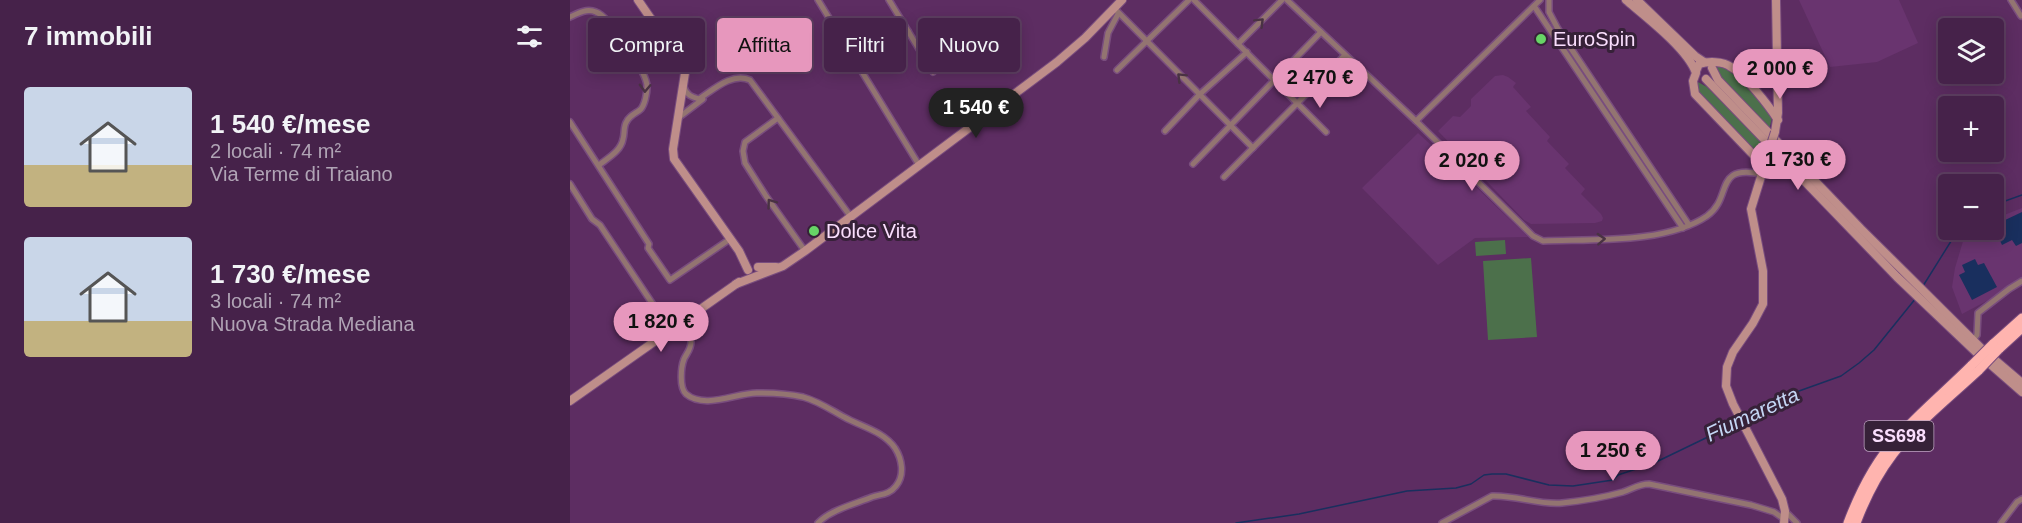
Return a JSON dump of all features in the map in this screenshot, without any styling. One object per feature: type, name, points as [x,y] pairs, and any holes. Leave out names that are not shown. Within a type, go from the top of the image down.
[{"type":"highway","name":"SS698","points":[[1848,523],[1858,499],[1894,440],[1996,347],[2022,318]]},
{"type":"highway","name":"SS698","points":[[1996,347],[2022,328]]},
{"type":"highway","name":"SS698","points":[[1856,523],[1876,479],[1892,456],[1908,436],[1975,367]]},
{"type":"street","points":[[638,0],[680,61],[685,72],[673,149],[674,159],[754,272]]},
{"type":"street","points":[[818,0],[829,18]]},
{"type":"street","points":[[889,0],[918,48]]},
{"type":"street","points":[[1104,57],[1108,33],[1122,0]]},
{"type":"street","points":[[1117,70],[1189,0]]},
{"type":"street","points":[[1194,0],[1326,132]]},
{"type":"street","points":[[1239,44],[1282,0]]},
{"type":"street","points":[[1287,0],[1416,121],[1533,236],[1543,241],[1645,237],[1666,233],[1708,216],[1719,202],[1730,176],[1738,172],[1763,170]]},
{"type":"street","points":[[1626,0],[1677,46],[1691,62],[1699,77],[1707,79],[1909,283],[1927,301],[1978,350],[1973,340],[1927,301]]},
{"type":"street","points":[[1637,0],[1695,56],[1708,64],[1718,80],[1909,283]]},
{"type":"street","points":[[1776,0],[1778,120],[1751,209],[1763,271],[1762,304],[1733,352],[1726,376],[1728,394],[1782,499],[1784,518]]},
{"type":"street","points":[[2011,0],[2020,15]]},
{"type":"street","points":[[1538,2],[1549,4]]},
{"type":"street","points":[[1538,2],[1539,12],[1686,226]]},
{"type":"street","points":[[1416,121],[1538,2]]},
{"type":"street","points":[[1539,12],[1546,11],[1549,4]]},
{"type":"street","points":[[1549,4],[1552,19],[1558,29],[1686,226]]},
{"type":"street","points":[[1116,11],[1253,148]]},
{"type":"street","points":[[570,401],[754,272],[783,266],[806,251],[1063,58],[1116,11]]},
{"type":"street","points":[[570,17],[578,12],[597,12],[613,28],[636,60],[646,78],[648,88],[641,109],[627,121],[621,147],[599,165]]},
{"type":"street","points":[[1193,164],[1321,32]]},
{"type":"street","points":[[1164,131],[1199,95],[1247,52]]},
{"type":"street","points":[[1224,177],[1345,55]]},
{"type":"street","points":[[1763,170],[1695,94],[1694,81],[1699,64],[1724,64],[1732,67],[1761,97],[1778,120]]},
{"type":"street","points":[[1707,79],[1712,73],[1708,64]]},
{"type":"street","points":[[862,72],[919,165]]},
{"type":"street","points":[[683,85],[686,92],[699,99],[728,81],[743,77],[750,80],[850,217]]},
{"type":"street","points":[[1761,97],[1771,97],[1777,87]]},
{"type":"street","points":[[678,118],[708,93]]},
{"type":"street","points":[[778,118],[745,142],[743,151],[745,163],[806,251]]},
{"type":"street","points":[[570,122],[670,280],[730,239]]},
{"type":"street","points":[[570,184],[670,330]]},
{"type":"street","points":[[1973,340],[1977,335],[1978,313],[2009,288],[2022,281]]},
{"type":"street","points":[[685,320],[691,342],[689,352],[684,359],[682,384],[684,392],[691,397],[723,400],[754,392],[803,397],[828,407],[883,436],[894,447],[901,459],[902,471],[898,484],[890,493],[874,496],[825,516],[818,523]]},
{"type":"street","points":[[2022,383],[1992,362],[2022,392]]},
{"type":"street","points":[[1442,523],[1492,496],[1564,503],[1624,492],[1641,484],[1751,505],[1774,512],[1797,523]]},
{"type":"street","points":[[2001,523],[2022,498]]},
{"type":"shaded area","points":[[1799,0],[1899,0],[1918,43],[1877,62],[1830,67]]},
{"type":"shaded area","points":[[1503,75],[1516,83],[1513,87],[1531,107],[1526,111],[1550,137],[1547,141],[1569,164],[1565,168],[1585,189],[1581,194],[1601,214],[1602,221],[1531,224],[1524,220],[1438,131],[1453,116],[1460,117],[1471,106],[1471,99],[1495,76]]},
{"type":"shaded area","points":[[1418,133],[1528,237],[1475,238],[1438,265],[1362,188]]},
{"type":"shaded area","points":[[2022,208],[2022,279],[2010,285],[2000,294],[1962,314],[1952,287],[1963,240],[2004,240],[2004,215]]},
{"type":"green space","points":[[1711,64],[1730,70],[1766,107],[1772,118],[1769,130],[1720,78]]},
{"type":"green space","points":[[1696,81],[1707,87],[1764,145],[1760,155],[1698,93]]},
{"type":"green space","points":[[1505,240],[1506,254],[1476,256],[1475,242]]},
{"type":"green space","points":[[1531,258],[1537,337],[1488,340],[1483,261]]},
{"type":"water","points":[[2022,212],[2022,243],[2016,246],[2012,240],[2002,245],[2000,240],[2004,240],[2004,228],[2006,227],[2004,221]]},
{"type":"water","points":[[1975,259],[1978,265],[1984,263],[1997,287],[1972,300],[1959,275],[1965,272],[1962,265]]},
{"type":"waterway","name":"Fiumaretta","points":[[2004,201],[2022,195]]},
{"type":"waterway","name":"Fiumaretta","points":[[1923,286],[1952,240]]},
{"type":"waterway","name":"Fiumaretta","points":[[1746,419],[1799,391],[1841,376],[1874,350],[1916,298]]},
{"type":"waterway","name":"Fiumaretta","points":[[1236,523],[1299,514],[1407,491],[1456,488],[1471,484],[1484,475],[1492,474],[1506,474],[1549,485],[1573,486],[1613,480],[1618,475],[1654,463],[1739,422]]},
{"type":"place","name":"EuroSpin","points":[[1541,39]]},
{"type":"place","name":"Dolce Vita","points":[[814,231]]}]
